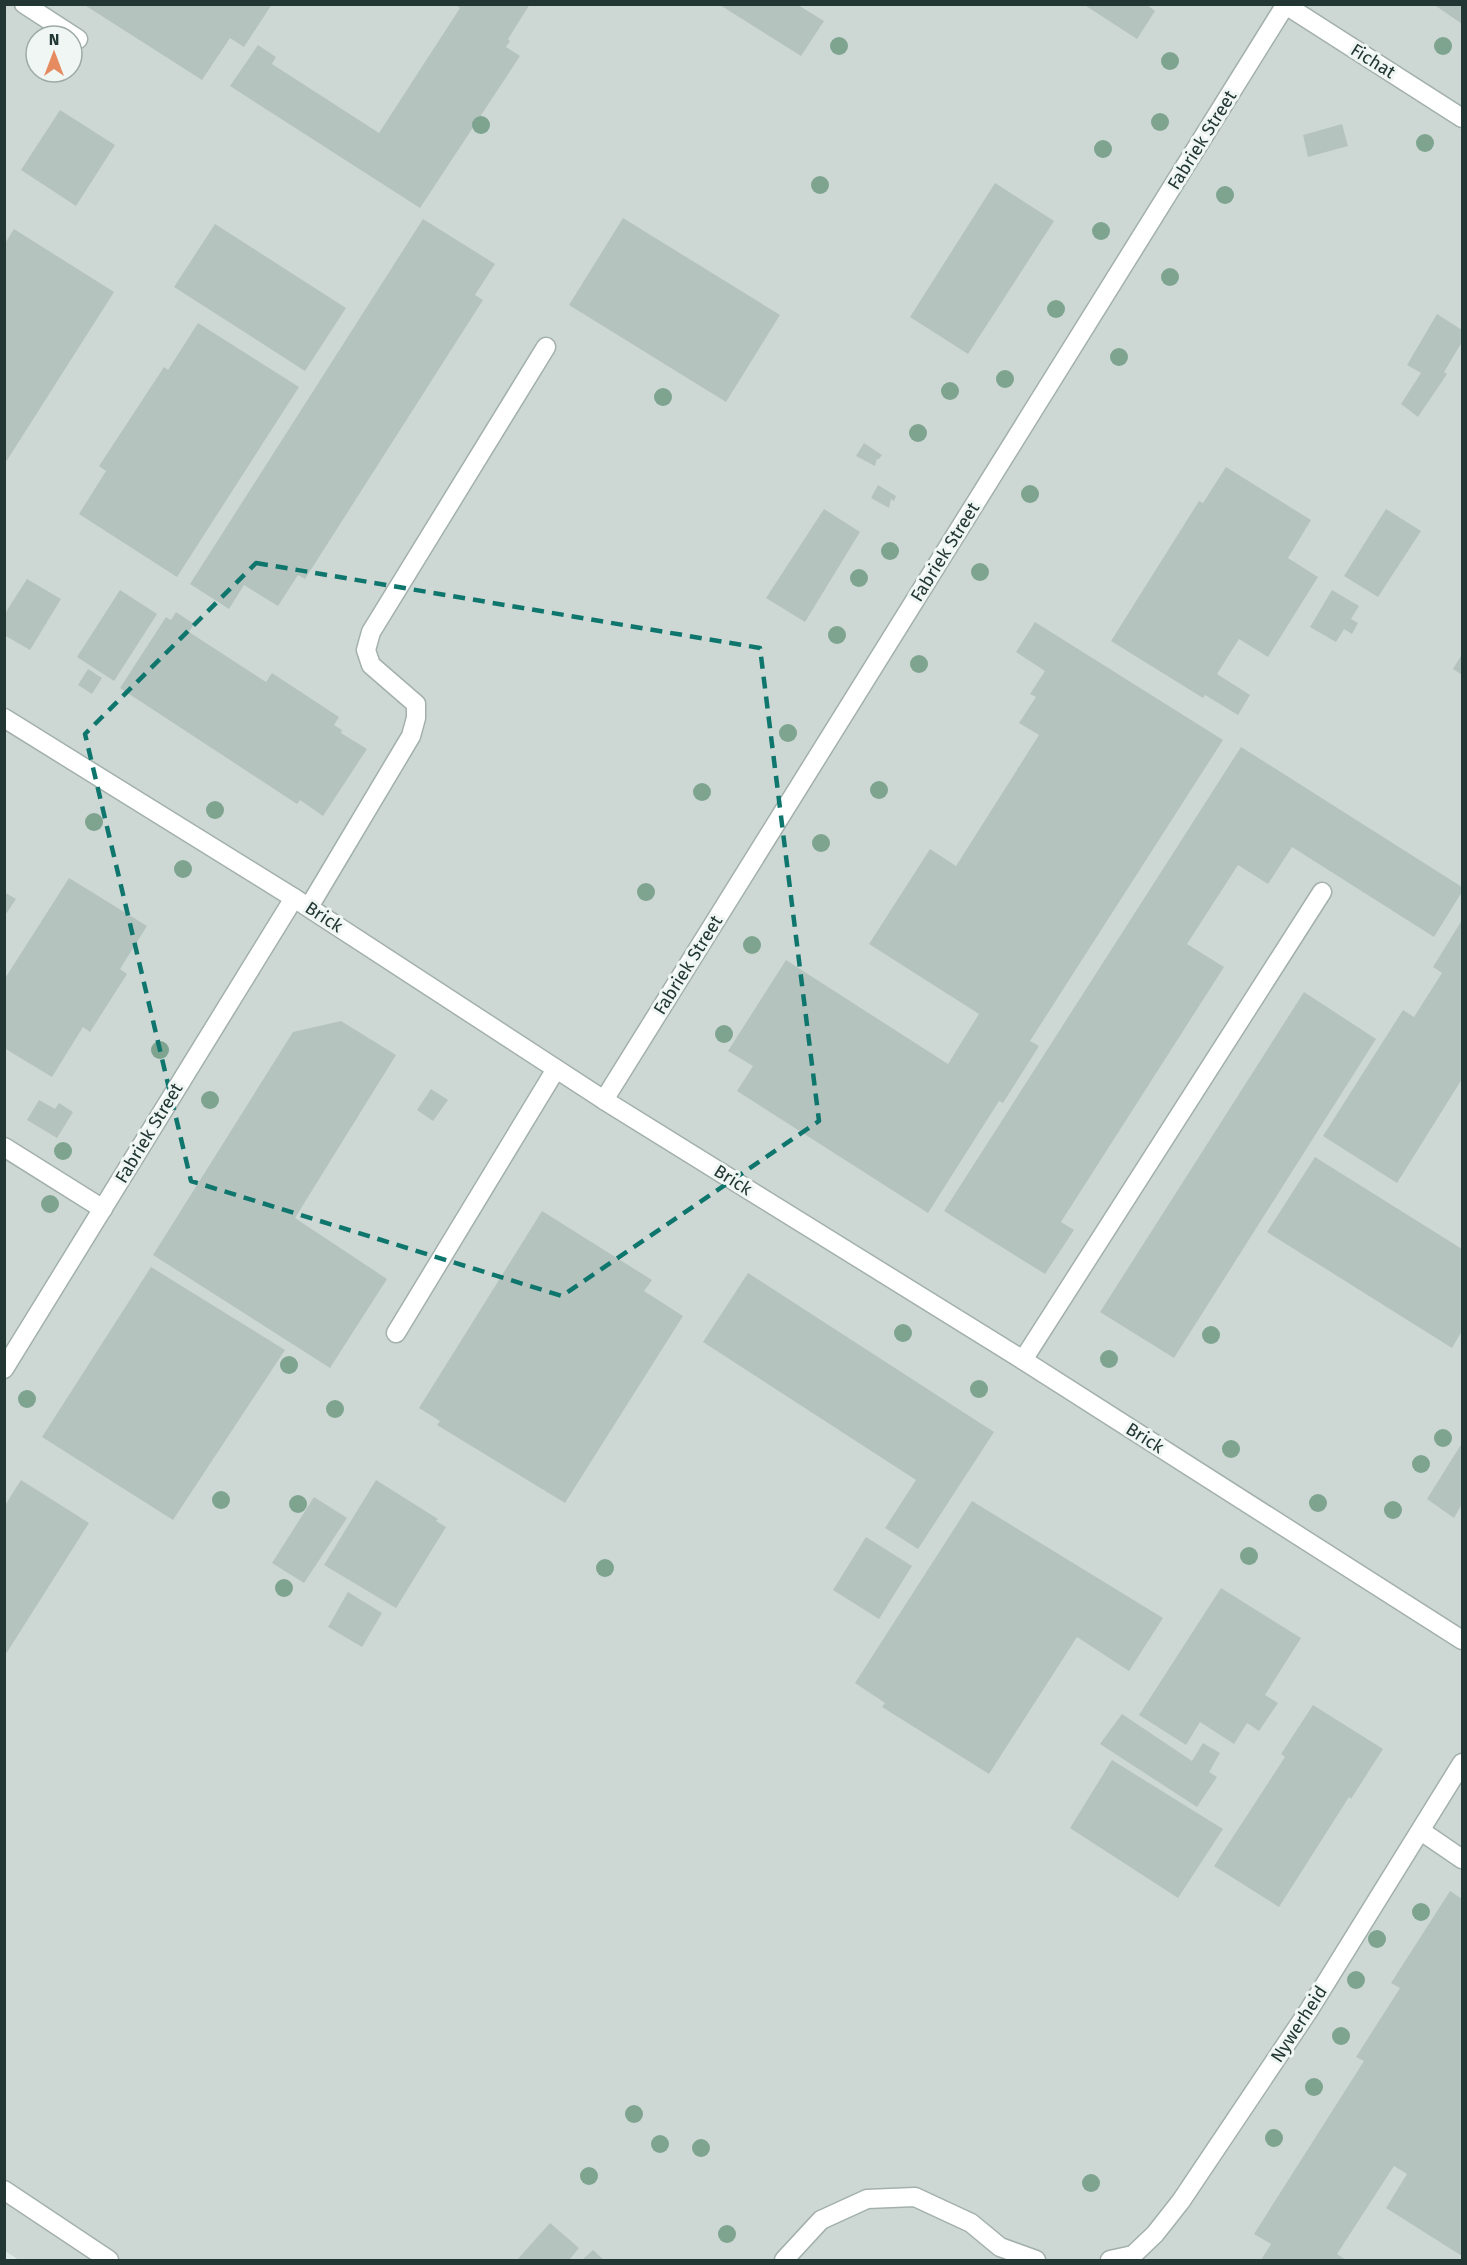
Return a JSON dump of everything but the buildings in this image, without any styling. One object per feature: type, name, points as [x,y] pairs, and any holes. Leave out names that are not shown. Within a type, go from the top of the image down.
[{"type":"street","points":[[24,4],[55,24]]},
{"type":"street","name":"Fichat","points":[[1285,5],[1462,118]]},
{"type":"street","name":"Fabriek Street","points":[[604,1100],[1285,5]]},
{"type":"street","name":"Fabriek Street","points":[[4,1369],[103,1209],[411,736],[416,718],[416,704],[371,665],[366,650],[371,632],[546,347]]},
{"type":"street","name":"Brick","points":[[4,718],[301,903],[604,1100],[1023,1360],[1462,1640]]},
{"type":"street","points":[[1023,1360],[1322,892]]},
{"type":"street","points":[[396,1333],[556,1069]]},
{"type":"street","points":[[4,1147],[103,1209]]},
{"type":"street","name":"Nywerheid","points":[[1110,2260],[1137,2258],[1181,2201],[1309,2010],[1462,1763]]},
{"type":"street","points":[[1420,1831],[1462,1859]]},
{"type":"street","points":[[4,2190],[109,2260]]},
{"type":"street","points":[[784,2260],[821,2220],[867,2199],[915,2197],[971,2223],[1000,2247],[1036,2260]]},
{"type":"highlighted area","points":[[256,563],[760,648],[819,1121],[562,1296],[191,1181],[85,734]]},
{"type":"shaded area","points":[[4,5],[1462,5],[1462,2260],[19,2260],[5,2251]]}]
